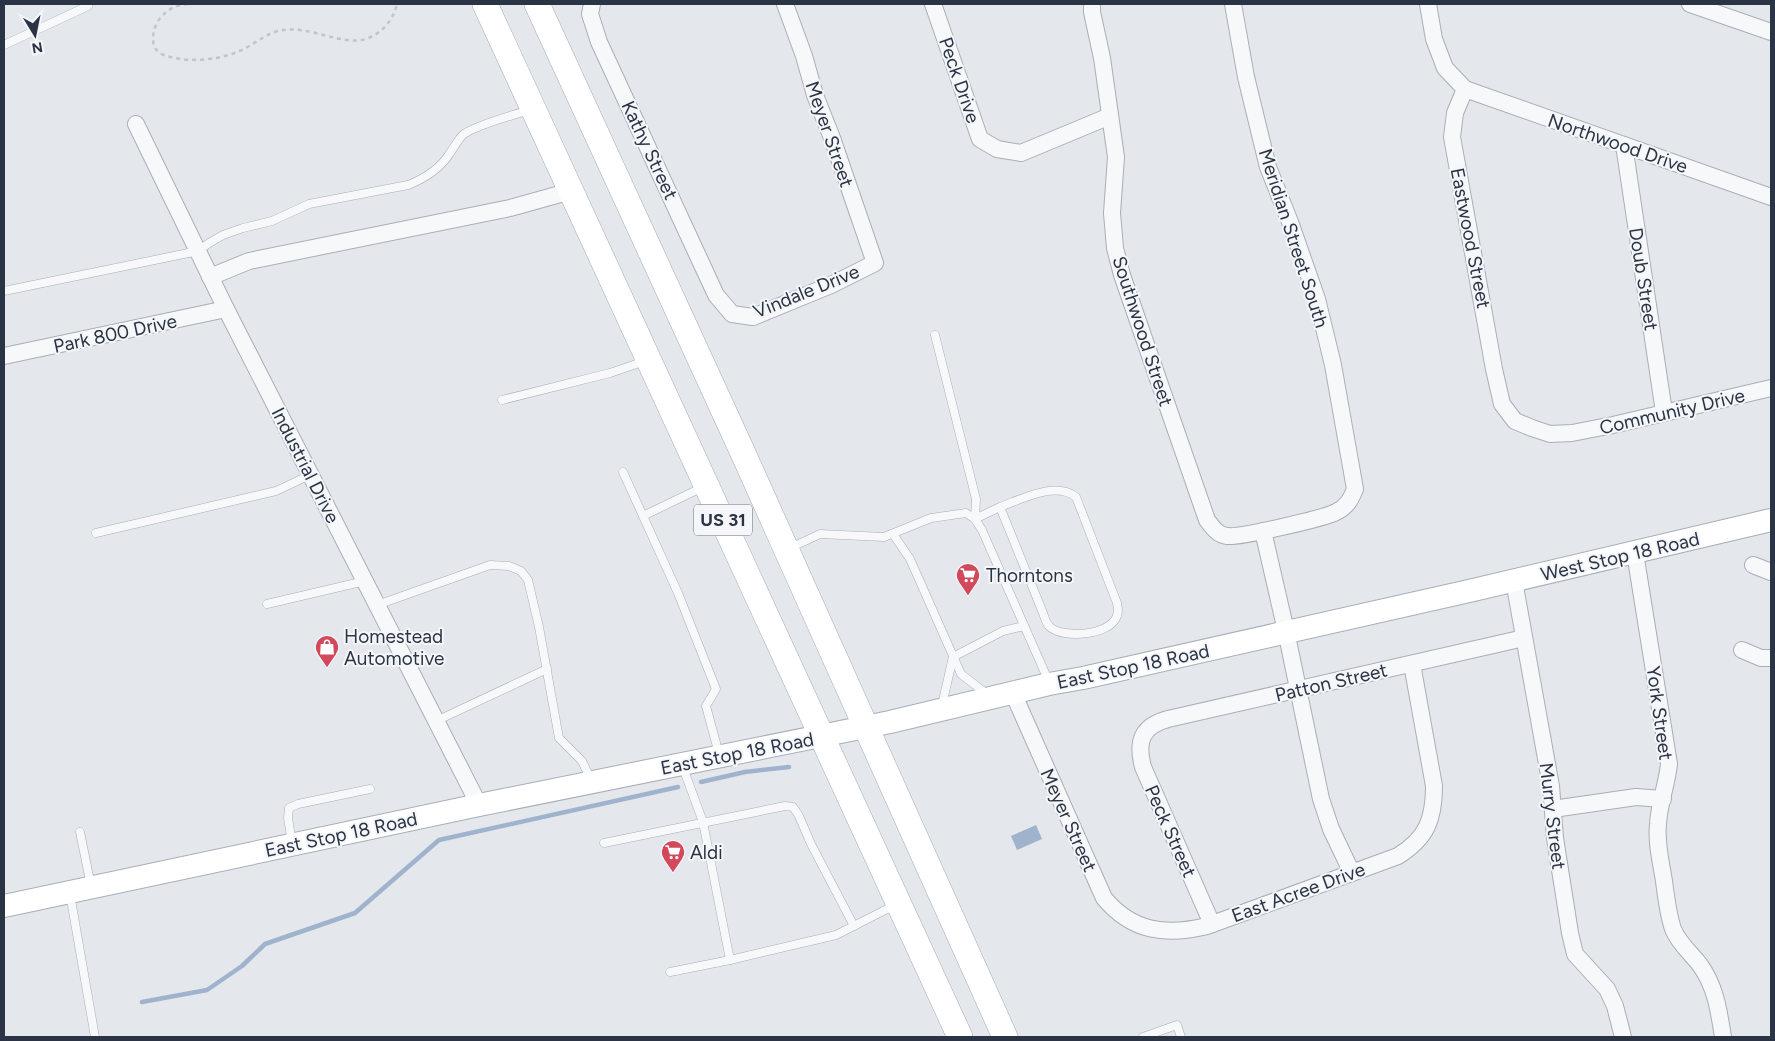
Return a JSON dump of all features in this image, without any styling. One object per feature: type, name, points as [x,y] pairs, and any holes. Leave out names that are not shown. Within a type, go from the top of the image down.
[{"type":"main road","name":"US 31","points":[[485,4],[960,1037]]},
{"type":"main road","name":"US 31","points":[[537,4],[787,549],[1005,1037]]},
{"type":"street","name":"Kathy Street","points":[[592,4],[590,14],[599,42],[716,295]]},
{"type":"street","name":"Meyer Street","points":[[785,4],[804,56],[815,95],[832,138],[875,263]]},
{"type":"street","name":"Peck Drive","points":[[933,4],[980,139],[997,149],[1021,153],[1110,116]]},
{"type":"street","name":"Southwood Street","points":[[1092,4],[1102,58],[1116,157],[1112,213],[1115,248],[1122,275],[1207,520],[1216,532],[1227,536],[1263,531]]},
{"type":"street","name":"Meridian Street South","points":[[1233,4],[1246,77],[1268,167],[1317,299],[1333,365],[1355,489],[1350,501],[1337,512],[1321,518],[1263,531]]},
{"type":"street","points":[[1428,4],[1434,39],[1445,68],[1465,89]]},
{"type":"street","points":[[1690,4],[1771,32]]},
{"type":"street","name":"Northwood Drive","points":[[1465,89],[1771,197]]},
{"type":"street","name":"Eastwood Street","points":[[1465,89],[1454,112],[1452,136],[1502,404],[1515,421],[1550,434],[1572,433]]},
{"type":"street","name":"Industrial Drive","points":[[136,124],[226,309],[479,805]]},
{"type":"street","name":"Doub Street","points":[[1624,145],[1664,412]]},
{"type":"street","points":[[210,277],[249,261],[510,208],[571,191]]},
{"type":"street","name":"Vindale Drive","points":[[716,295],[732,314],[753,317],[875,263]]},
{"type":"street","name":"Park 800 Drive","points":[[4,356],[226,309]]},
{"type":"street","name":"Community Drive","points":[[1572,433],[1771,388]]},
{"type":"street","name":"West Stop 18 Road","points":[[1469,591],[1771,520]]},
{"type":"street","points":[[1263,531],[1325,812],[1352,873]]},
{"type":"street","name":"York Street","points":[[1636,552],[1669,764],[1668,779],[1658,822],[1657,842],[1671,921],[1680,943],[1700,965],[1710,980],[1716,998],[1723,1037]]},
{"type":"street","points":[[1753,565],[1771,572]]},
{"type":"street","name":"Murry Street","points":[[1514,581],[1551,786],[1555,838],[1570,933],[1576,954],[1607,989],[1615,1006],[1623,1037]]},
{"type":"street","name":"East Stop 18 Road","points":[[4,906],[479,805],[867,726],[1469,591]]},
{"type":"street","name":"Patton Street","points":[[1143,736],[1149,727],[1156,722],[1524,638]]},
{"type":"street","points":[[1742,650],[1762,658],[1771,658]]},
{"type":"street","name":"East Acree Drive","points":[[1147,928],[1171,931],[1190,930],[1212,924],[1398,856],[1412,848],[1424,834],[1431,818],[1434,786],[1412,664]]},
{"type":"street","name":"Meyer Street","points":[[1002,695],[1104,898],[1115,912],[1128,921],[1147,928]]},
{"type":"street","name":"Peck Street","points":[[1143,736],[1141,758],[1144,767],[1212,924]]},
{"type":"street","points":[[1553,808],[1636,797],[1663,799]]},
{"type":"lane","points":[[4,45],[88,6]]},
{"type":"lane","points":[[4,291],[198,251],[223,235],[272,221],[309,204],[408,185],[421,180],[441,165],[464,135],[475,129],[533,109]]},
{"type":"lane","points":[[935,335],[976,499],[976,519],[1049,684]]},
{"type":"lane","points":[[502,400],[610,374],[649,359]]},
{"type":"lane","points":[[623,472],[678,593],[716,689],[706,706],[720,756]]},
{"type":"lane","points":[[96,533],[276,491],[310,475]]},
{"type":"lane","points":[[643,516],[707,485]]},
{"type":"lane","points":[[976,519],[1000,507],[1042,492],[1069,492],[1076,497],[1117,603],[1118,613],[1116,620],[1102,630],[1077,634],[1050,628],[1000,507]]},
{"type":"lane","points":[[787,549],[820,534],[884,537],[930,518],[966,513],[976,519]]},
{"type":"lane","points":[[893,534],[910,559],[961,674],[1002,695]]},
{"type":"lane","points":[[377,605],[490,565],[509,566],[520,571],[528,580],[547,669],[559,738],[582,761],[592,782]]},
{"type":"lane","points":[[267,604],[365,581]]},
{"type":"lane","points":[[940,710],[953,656],[1003,631],[1024,626]]},
{"type":"lane","points":[[436,721],[547,669]]},
{"type":"lane","points":[[682,764],[703,822],[730,960]]},
{"type":"lane","points":[[293,845],[288,818],[289,808],[298,804],[370,788]]},
{"type":"lane","points":[[604,843],[785,806],[793,807],[854,926]]},
{"type":"lane","points":[[80,832],[80,890],[95,1037]]},
{"type":"lane","points":[[670,972],[836,935],[899,902]]},
{"type":"lane","points":[[1143,1037],[1177,1025],[1182,1037]]},
{"type":"path","points":[[188,4],[170,9],[163,14],[155,25],[154,45],[160,53],[190,59],[217,58],[241,50],[266,35],[284,30],[312,31],[352,41],[361,40],[374,36],[384,29],[395,13],[397,4]]},
{"type":"water","points":[[1036,825],[1042,839],[1017,850],[1011,836]]},
{"type":"waterway","points":[[701,782],[745,772],[789,767]]},
{"type":"waterway","points":[[142,1002],[207,990],[242,966],[265,944],[355,913],[439,840],[678,787]]},
{"type":"place","name":"Thorntons","points":[[968,596]]},
{"type":"place","name":"Homestead Automotive","points":[[327,668]]},
{"type":"place","name":"Aldi","points":[[673,873]]}]
